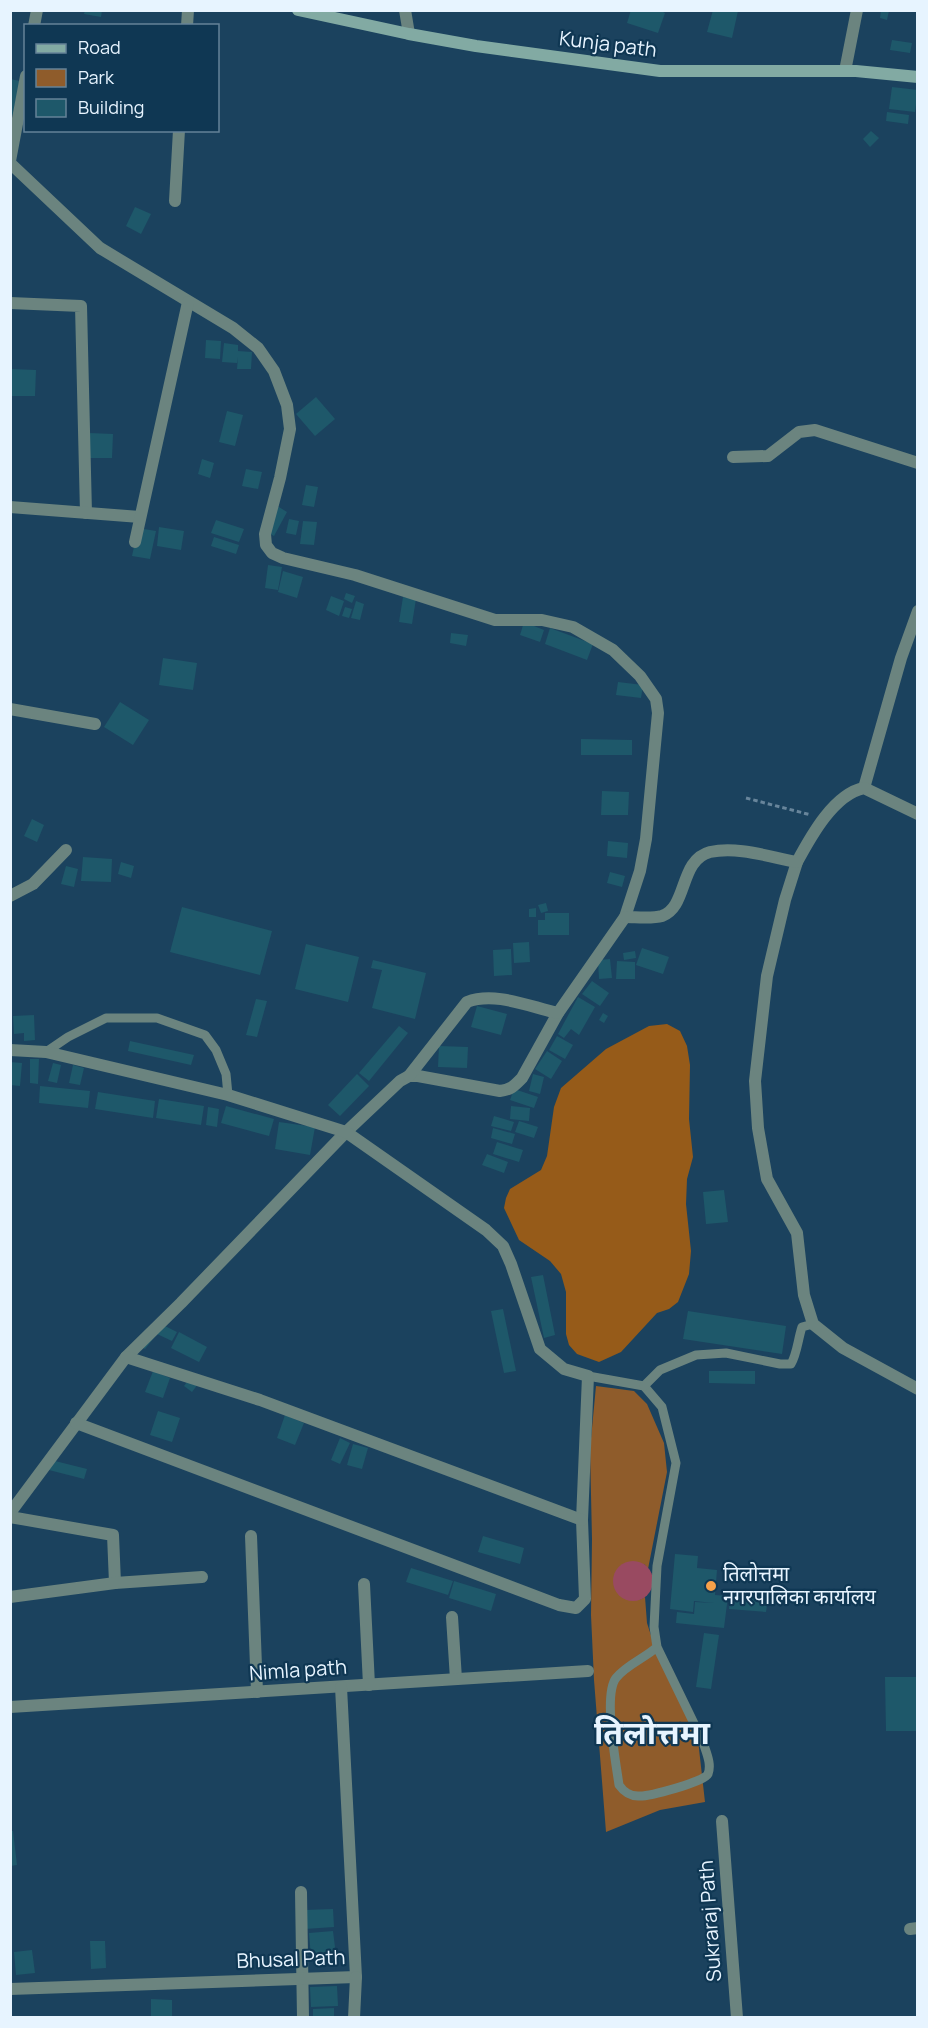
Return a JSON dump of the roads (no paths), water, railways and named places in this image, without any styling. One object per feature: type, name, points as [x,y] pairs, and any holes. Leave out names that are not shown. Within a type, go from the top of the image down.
[{"type":"street","name":"Kunja path","points":[[298,10],[476,46],[660,71],[845,71],[918,77]]},
{"type":"street","points":[[405,10],[409,34]]},
{"type":"street","points":[[845,71],[857,10]]},
{"type":"street","points":[[24,87],[10,162],[100,248],[233,328],[258,348],[274,371],[287,405],[290,429],[265,534],[266,545],[272,553],[283,558],[355,575],[495,620],[542,620],[573,627],[613,650],[649,688],[656,699],[658,713],[650,807],[640,872],[625,917],[558,1013],[522,1078],[515,1086],[507,1090],[409,1077]]},
{"type":"street","points":[[175,201],[179,132]]},
{"type":"street","points":[[135,542],[188,302]]},
{"type":"street","points":[[10,303],[81,306],[86,513]]},
{"type":"street","points":[[733,457],[768,456],[800,432],[815,430],[918,463]]},
{"type":"street","points":[[10,507],[140,517]]},
{"type":"street","points":[[864,788],[901,658],[918,611]]},
{"type":"street","points":[[10,709],[95,724]]},
{"type":"street","points":[[918,814],[864,788],[855,790],[845,795],[824,819],[797,862],[785,900],[767,976],[755,1081],[758,1128],[767,1179],[797,1233],[804,1295],[813,1324],[843,1348],[918,1389]]},
{"type":"street","points":[[10,896],[33,884],[66,850]]},
{"type":"street","points":[[625,917],[661,916],[672,909],[693,861],[707,853],[735,850],[797,862]]},
{"type":"street","points":[[10,1513],[126,1357],[346,1132],[400,1081],[409,1077],[467,1002],[478,998],[492,998],[558,1013]]},
{"type":"street","points":[[10,1050],[46,1052],[228,1095],[346,1132],[486,1230],[503,1246],[540,1349],[564,1369],[588,1376],[582,1520],[585,1599],[576,1608],[559,1605],[76,1423]]},
{"type":"street","points":[[126,1357],[260,1400],[582,1520]]},
{"type":"street","points":[[10,1517],[113,1535],[115,1583]]},
{"type":"street","points":[[251,1536],[257,1692]]},
{"type":"street","points":[[10,1597],[115,1583],[202,1577]]},
{"type":"street","points":[[364,1584],[369,1685]]},
{"type":"street","points":[[452,1617],[456,1680]]},
{"type":"street","name":"Nimla path","points":[[10,1707],[588,1671]]},
{"type":"street","name":"Bhusal Path","points":[[10,1989],[356,1977],[341,1687]]},
{"type":"street","name":"Sukraraj Path","points":[[722,1821],[737,2018]]},
{"type":"street","points":[[300,1892],[303,2018]]},
{"type":"street","points":[[354,2018],[356,1977]]},
{"type":"lane","points":[[46,1052],[106,1018],[157,1017],[205,1035],[216,1050],[226,1074],[228,1095]]},
{"type":"lane","points":[[644,1386],[660,1370],[696,1355],[726,1353],[780,1364],[791,1364],[795,1358],[802,1327],[813,1324]]},
{"type":"lane","points":[[588,1376],[644,1386],[662,1407],[676,1463],[657,1566],[654,1627],[657,1647],[708,1757],[709,1773],[705,1778],[653,1795],[630,1795],[618,1785],[612,1728],[611,1687],[621,1673],[657,1647]]},
{"type":"place","name":"तिलोत्तमा नगरपालिका कार्यालय","points":[[711,1586]]},
{"type":"district","name":"तिलोत्तमा","points":[[652,1733]]}]
